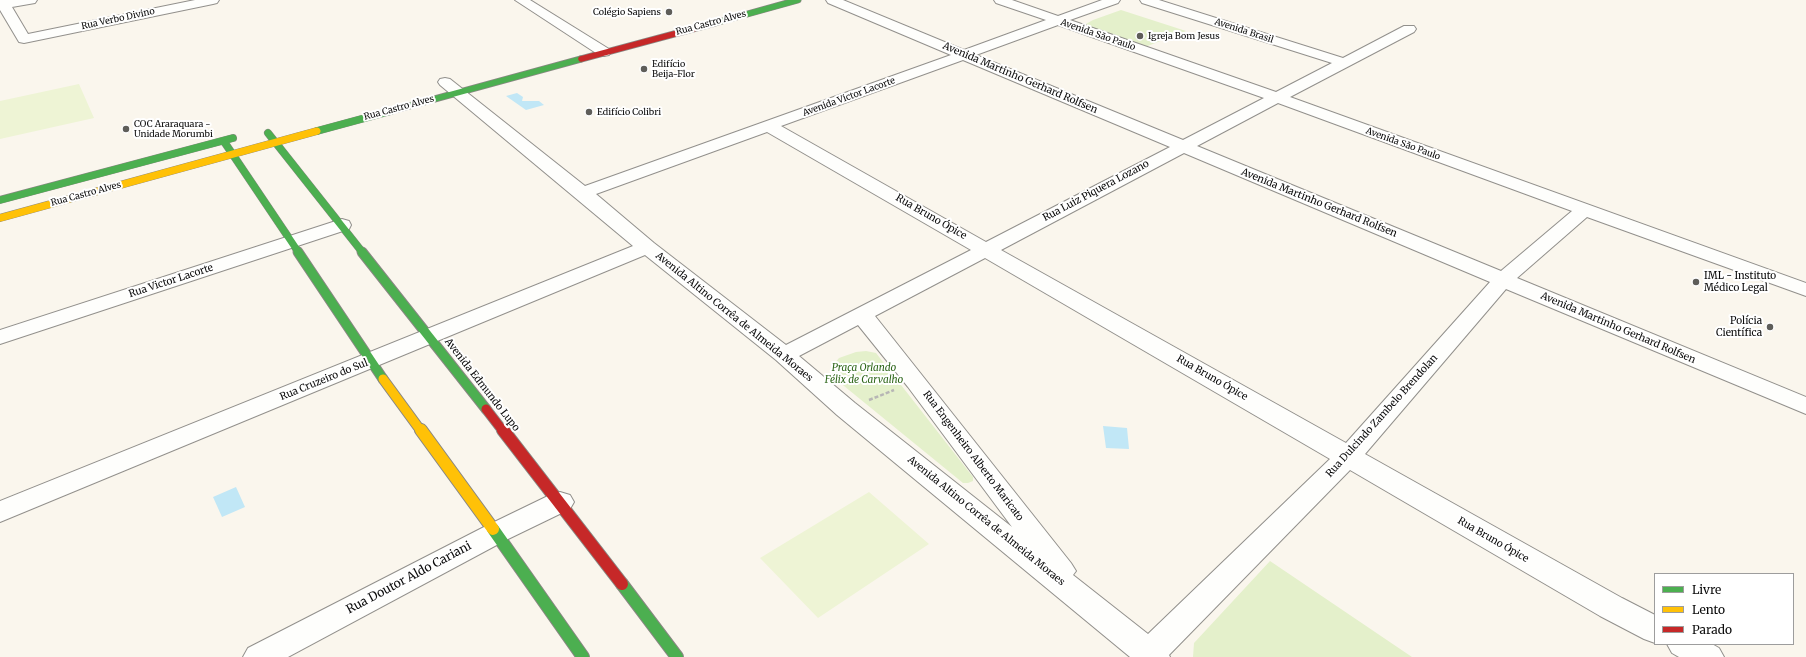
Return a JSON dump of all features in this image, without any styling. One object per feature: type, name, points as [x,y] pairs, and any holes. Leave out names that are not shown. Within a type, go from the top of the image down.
[{"type":"street","points":[[2,4],[31,0]]},
{"type":"street","name":"Rua Verbo Divino","points":[[2,4],[24,39],[190,2],[213,0]]},
{"type":"street","points":[[521,0],[590,43]]},
{"type":"street","name":"Rua Castro Alves","points":[[0,218],[276,142],[450,84],[604,45],[798,0]]},
{"type":"street","name":"Avenida Martinho Gerhard Rolfsen","points":[[832,0],[1806,406]]},
{"type":"street","name":"Avenida São Paulo","points":[[1000,0],[1278,98],[1806,290]]},
{"type":"street","name":"Avenida Victor Lacorte","points":[[583,193],[1114,0]]},
{"type":"street","name":"Avenida Brasil","points":[[1146,0],[1342,62]]},
{"type":"street","name":"Rua Luiz Piquera Lozano","points":[[784,355],[986,248],[1278,98],[1342,62],[1409,28]]},
{"type":"street","points":[[574,47],[590,43],[604,45]]},
{"type":"street","name":"Avenida Altino Corrêa de Almeida Moraes","points":[[450,84],[647,247],[784,355],[846,408],[1083,599],[1150,656]]},
{"type":"street","name":"Rua Bruno Ópice","points":[[769,126],[986,248],[1611,607],[1654,629]]},
{"type":"street","name":"Avenida Edmundo Lupo","points":[[265,130],[342,225],[560,502],[677,657]]},
{"type":"street","name":"Rua Castro Alves","points":[[0,200],[244,135]]},
{"type":"street","points":[[223,141],[234,154],[370,361],[496,533],[583,657]]},
{"type":"street","name":"Rua Dulcindo Zambelo Brendolan","points":[[1150,656],[1348,457],[1503,280],[1584,210]]},
{"type":"street","name":"Rua Victor Lacorte","points":[[0,337],[342,225]]},
{"type":"street","name":"Rua Cruzeiro do Sul","points":[[0,512],[647,247]]},
{"type":"street","name":"Rua Engenheiro Alberto Maricato","points":[[862,315],[916,382],[1083,599]]},
{"type":"street","name":"Rua Doutor Aldo Cariani","points":[[259,657],[496,533],[560,502]]},
{"type":"street","points":[[1685,645],[1708,657]]},
{"type":"path","points":[[846,408],[916,382]]},
{"type":"green space","points":[[1121,10],[1186,31],[1145,47],[1089,27],[1086,24]]},
{"type":"green space","points":[[79,84],[94,118],[0,139],[0,101]]},
{"type":"green space","name":"Praça Orlando Félix de Carvalho","points":[[866,351],[876,353],[973,477],[973,481],[963,483],[833,377],[832,370],[834,364],[839,358],[856,352]]},
{"type":"green space","points":[[869,492],[929,544],[818,618],[760,558]]},
{"type":"green space","points":[[1270,561],[1412,657],[1193,657],[1194,643]]},
{"type":"water","points":[[517,93],[523,97],[522,101],[539,101],[544,105],[526,110],[506,96]]},
{"type":"water","points":[[1103,426],[1127,428],[1129,449],[1106,448]]},
{"type":"water","points":[[236,487],[245,507],[222,517],[213,497]]},
{"type":"traffic: fast","points":[[715,23],[798,0]]},
{"type":"traffic: fast","points":[[317,131],[581,59]]},
{"type":"traffic: fast","points":[[268,133],[486,409]]},
{"type":"traffic: fast","points":[[0,200],[233,138]]},
{"type":"traffic: fast","points":[[225,143],[383,379]]},
{"type":"traffic: fast","points":[[493,529],[583,657]]},
{"type":"traffic: fast","points":[[622,584],[677,657]]},
{"type":"traffic: slow","points":[[0,218],[317,131]]},
{"type":"traffic: slow","points":[[383,379],[493,529]]},
{"type":"traffic: jam","points":[[581,59],[715,23]]},
{"type":"traffic: jam","points":[[486,409],[622,584]]},
{"type":"place","name":"Colégio Sapiens","points":[[669,12]]},
{"type":"place","name":"Igreja Bom Jesus","points":[[1140,36]]},
{"type":"place","name":"Edifício Beija-Flor","points":[[644,69]]},
{"type":"place","name":"Edifício Colibri","points":[[589,112]]},
{"type":"place","name":"COC Araraquara - Unidade Morumbi","points":[[126,129]]},
{"type":"place","name":"IML - Instituto Médico Legal","points":[[1696,282]]},
{"type":"place","name":"Polícia Científica","points":[[1770,327]]}]
